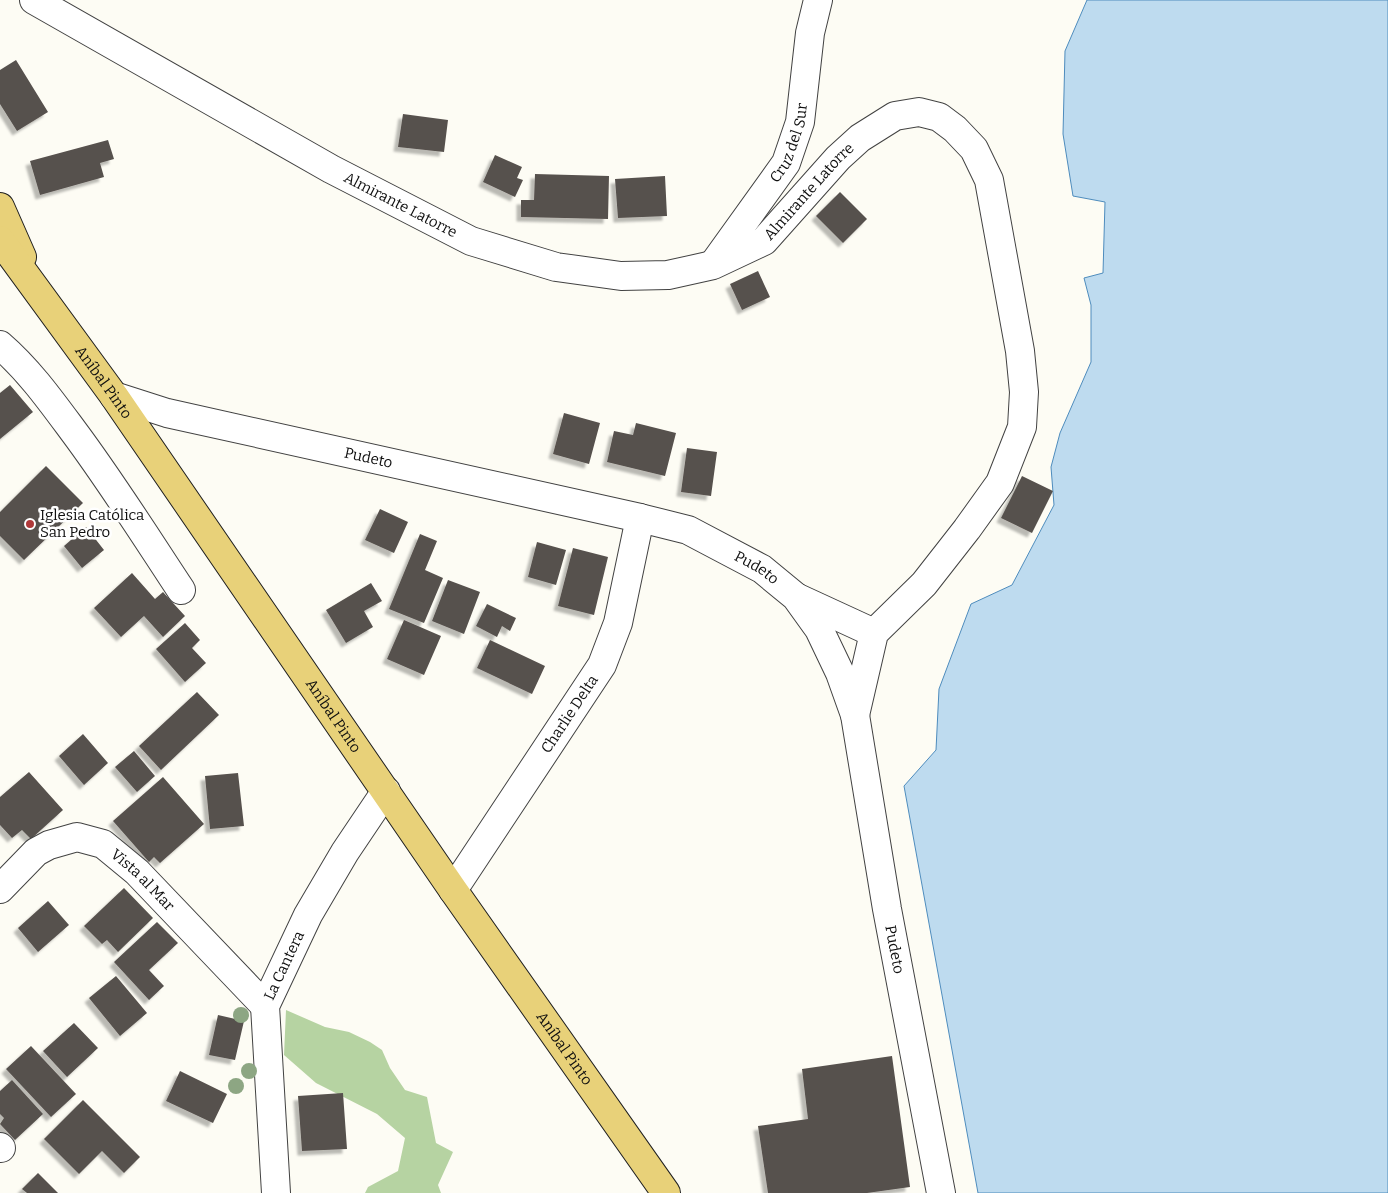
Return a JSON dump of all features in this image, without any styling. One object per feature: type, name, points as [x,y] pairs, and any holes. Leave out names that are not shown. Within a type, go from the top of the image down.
[{"type":"main road","points":[[0,207],[34,284]]},
{"type":"main road","name":"Aníbal Pinto","points":[[0,240],[114,396],[452,890],[666,1193]]},
{"type":"street","name":"Almirante Latorre","points":[[34,0],[331,169],[471,241],[556,267],[621,276],[668,275],[713,264],[764,241],[838,158],[860,138],[895,116],[919,112],[939,117],[955,129],[974,149],[988,180],[1020,351],[1024,392],[1022,427],[1000,483],[973,522],[924,584],[874,633]]},
{"type":"street","name":"Cruz del Sur","points":[[713,264],[786,162],[800,122],[810,33],[818,0]]},
{"type":"street","points":[[0,345],[16,359],[45,392],[101,469],[181,590]]},
{"type":"street","name":"Pudeto","points":[[114,396],[166,413],[688,530],[722,546],[762,569],[796,597],[819,629],[840,673],[855,714],[887,908],[941,1193]]},
{"type":"street","name":"Charlie Delta","points":[[452,890],[602,665],[618,623],[640,518]]},
{"type":"street","points":[[796,597],[874,633],[855,714]]},
{"type":"street","name":"La Cantera","points":[[276,1193],[265,1006],[308,915],[345,852],[386,791]]},
{"type":"street","name":"Vista al Mar","points":[[0,889],[36,852],[49,845],[77,837],[102,844],[137,872],[265,1006]]},
{"type":"green space","points":[[286,1010],[325,1027],[349,1032],[370,1042],[382,1050],[390,1068],[405,1090],[427,1097],[436,1143],[453,1152],[438,1185],[441,1193],[365,1193],[368,1187],[398,1171],[405,1138],[377,1114],[316,1083],[284,1055]]},
{"type":"water","points":[[1087,0],[1388,0],[1388,1193],[978,1193],[904,786],[936,750],[939,689],[971,604],[1012,585],[1054,505],[1051,467],[1060,433],[1091,362],[1091,305],[1084,278],[1103,273],[1105,202],[1073,196],[1063,134],[1065,51]]},
{"type":"building","points":[[16,60],[48,112],[17,131],[0,104],[0,70]]},
{"type":"building","points":[[403,114],[448,120],[444,152],[398,147]]},
{"type":"building","points":[[108,140],[114,159],[100,163],[104,177],[40,195],[30,161]]},
{"type":"building","points":[[495,155],[522,167],[517,178],[523,180],[515,197],[483,182]]},
{"type":"building","points":[[535,174],[609,176],[608,219],[521,217],[521,200],[534,200]]},
{"type":"building","points":[[665,176],[667,216],[618,218],[615,179]]},
{"type":"building","points":[[840,192],[867,219],[843,243],[816,216]]},
{"type":"building","points":[[758,271],[770,297],[742,310],[730,284]]},
{"type":"building","points":[[10,385],[33,412],[0,439],[0,393]]},
{"type":"building","points":[[564,413],[600,423],[589,464],[553,454]]},
{"type":"building","points":[[636,423],[676,433],[665,476],[607,462],[614,431],[633,435]]},
{"type":"building","points":[[687,448],[717,452],[711,496],[681,492]]},
{"type":"building","name":"Iglesia Católica San Pedro","points":[[46,466],[83,503],[24,560],[0,536],[0,512]]},
{"type":"building","points":[[1022,476],[1053,491],[1032,533],[1001,518]]},
{"type":"building","points":[[380,509],[408,522],[394,553],[365,540]]},
{"type":"building","points":[[86,527],[104,550],[82,568],[64,546]]},
{"type":"building","points":[[420,534],[437,541],[425,570],[443,578],[424,623],[389,609]]},
{"type":"building","points":[[537,542],[566,550],[556,585],[528,577]]},
{"type":"building","points":[[573,548],[608,557],[594,615],[558,606]]},
{"type":"building","points":[[132,573],[155,599],[163,592],[185,616],[163,637],[144,616],[121,637],[94,608]]},
{"type":"building","points":[[448,580],[480,592],[464,634],[432,621]]},
{"type":"building","points":[[371,583],[382,601],[364,611],[373,627],[346,643],[326,610]]},
{"type":"building","points":[[487,604],[516,618],[510,631],[502,626],[497,637],[476,626]]},
{"type":"building","points":[[404,620],[441,636],[424,675],[387,659]]},
{"type":"building","points":[[185,623],[200,640],[192,648],[206,663],[185,682],[156,649]]},
{"type":"building","points":[[490,640],[545,666],[532,694],[477,668]]},
{"type":"building","points":[[197,692],[219,715],[161,770],[139,746]]},
{"type":"building","points":[[83,734],[108,763],[84,785],[59,756]]},
{"type":"building","points":[[134,751],[155,776],[137,792],[115,767]]},
{"type":"building","points":[[29,772],[63,810],[31,839],[22,830],[12,838],[0,825],[0,797]]},
{"type":"building","points":[[238,773],[244,826],[210,829],[205,776]]},
{"type":"building","points":[[163,777],[204,824],[160,863],[154,857],[149,862],[113,821]]},
{"type":"building","points":[[124,888],[153,918],[118,952],[107,940],[102,944],[84,926]]},
{"type":"building","points":[[48,901],[69,925],[38,952],[18,928]]},
{"type":"building","points":[[157,922],[178,943],[149,970],[164,986],[149,1000],[114,962]]},
{"type":"building","points":[[116,976],[147,1013],[120,1036],[89,998]]},
{"type":"building","points":[[218,1015],[244,1021],[235,1060],[209,1055]]},
{"type":"building","points":[[74,1023],[98,1048],[67,1077],[43,1051]]},
{"type":"building","points":[[31,1046],[76,1094],[51,1117],[6,1069]]},
{"type":"building","points":[[892,1056],[910,1187],[867,1193],[768,1193],[758,1126],[808,1119],[802,1069]]},
{"type":"building","points":[[180,1071],[227,1094],[213,1123],[166,1101]]},
{"type":"building","points":[[12,1080],[43,1114],[15,1140],[0,1124],[4,1118],[0,1114],[0,1091]]},
{"type":"building","points":[[343,1093],[347,1149],[302,1151],[298,1096]]},
{"type":"building","points":[[83,1100],[140,1157],[124,1173],[102,1151],[79,1174],[44,1139]]},
{"type":"building","points":[[38,1173],[58,1193],[27,1193],[22,1189]]},
{"type":"place","name":"Iglesia Católica San Pedro","points":[[30,524]]}]
